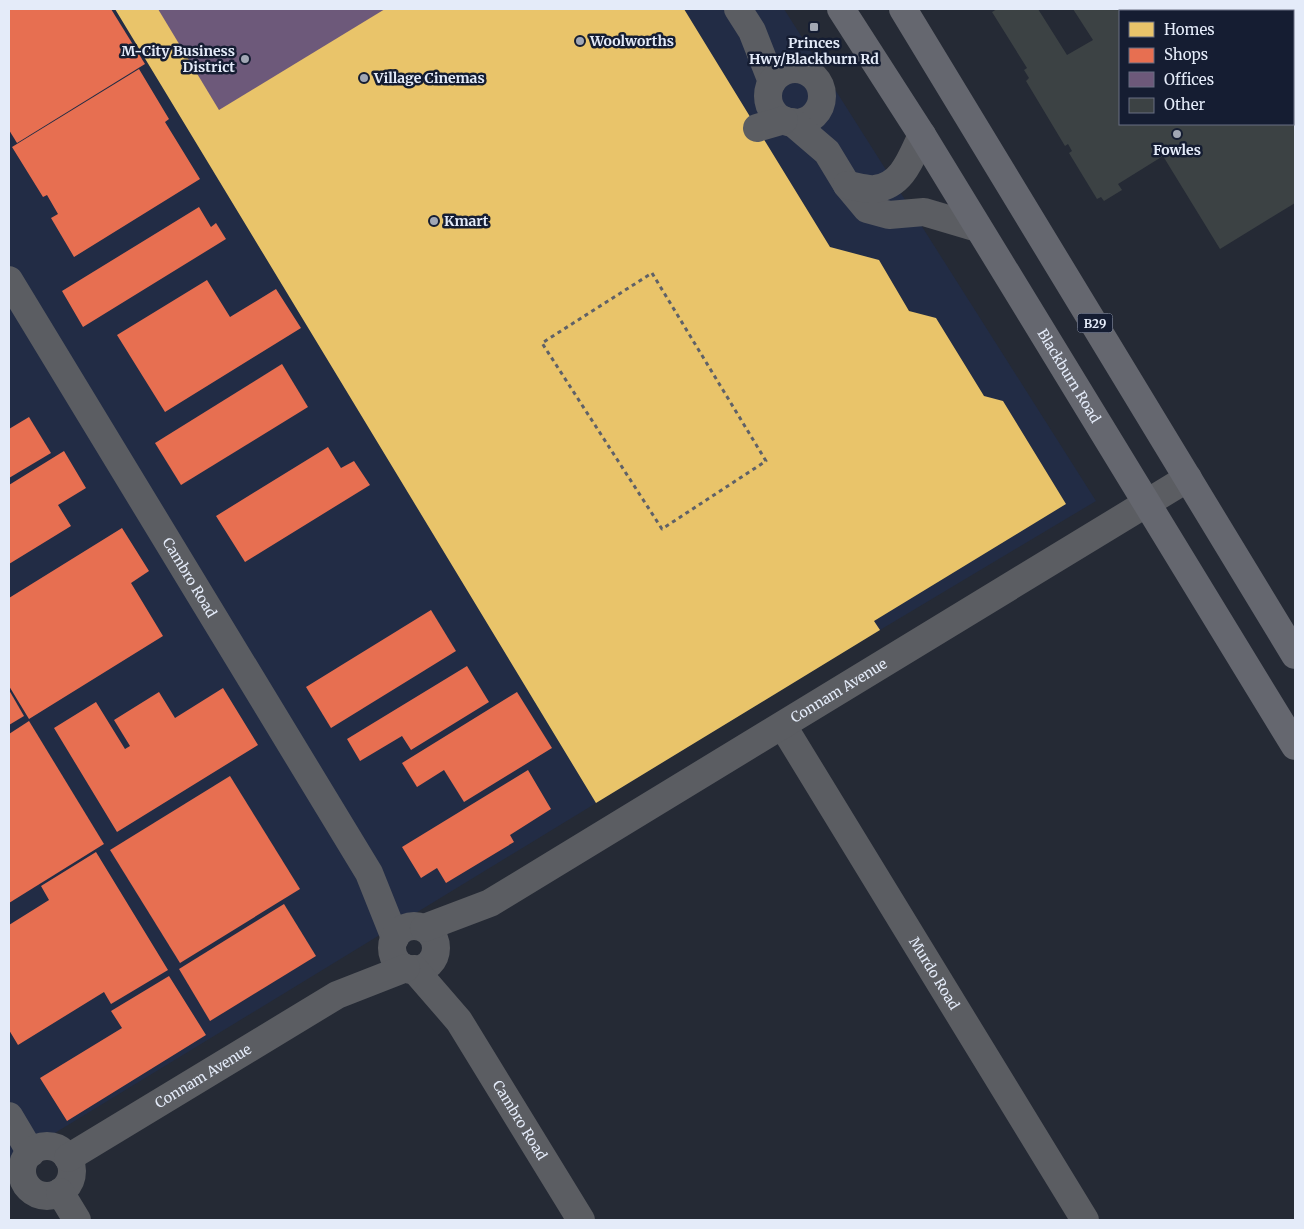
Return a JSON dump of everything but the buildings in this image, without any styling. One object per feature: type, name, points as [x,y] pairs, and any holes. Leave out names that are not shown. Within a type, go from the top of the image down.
[{"type":"main road","name":"Blackburn Road","points":[[841,9],[922,135],[1295,746]]},
{"type":"main road","name":"B29","points":[[903,9],[1188,478],[1292,642]]},
{"type":"street","points":[[745,20],[795,68],[812,74],[818,82],[822,98],[820,106],[828,152],[847,185],[867,209],[889,215],[924,212],[978,228]]},
{"type":"street","points":[[745,20],[771,112],[828,152]]},
{"type":"street","points":[[771,112],[778,75],[795,68]]},
{"type":"street","points":[[771,112],[809,119],[820,106]]},
{"type":"street","points":[[847,185],[874,189],[897,180],[908,164],[922,135]]},
{"type":"street","name":"Cambro Road","points":[[9,280],[369,873],[394,942]]},
{"type":"street","name":"Connam Avenue","points":[[68,1158],[337,994],[423,962],[490,903],[784,726],[1188,478]]},
{"type":"street","name":"Murdo Road","points":[[784,726],[1085,1220]]},
{"type":"street","name":"Cambro Road","points":[[369,873],[421,927]]},
{"type":"street","name":"Connam Avenue","points":[[421,927],[490,903]]},
{"type":"street","points":[[421,927],[434,938],[423,962],[395,958],[394,942],[404,928],[421,927]]},
{"type":"street","name":"Connam Avenue","points":[[337,994],[394,942]]},
{"type":"street","name":"Cambro Road","points":[[423,962],[581,1220]]},
{"type":"street","points":[[9,1116],[31,1153]]},
{"type":"street","points":[[46,1147],[62,1151],[68,1158],[72,1173],[70,1180],[60,1192],[52,1195],[37,1194],[17,1188],[22,1167],[31,1153],[46,1147]]},
{"type":"street","points":[[60,1192],[77,1220]]},
{"type":"path","points":[[652,273],[766,462],[662,529],[542,343],[652,273]]},
{"type":"shaded area","points":[[9,9],[784,9],[1096,501],[880,630],[9,1161]]},
{"type":"place","name":"Princes Hwy/Blackburn Rd","points":[[814,27]]},
{"type":"place","name":"Woolworths","points":[[580,41]]},
{"type":"place","name":"M-City Business District","points":[[245,59]]},
{"type":"place","name":"Village Cinemas","points":[[364,78]]},
{"type":"place","name":"Fowles","points":[[1177,134]]},
{"type":"place","name":"Kmart","points":[[434,221]]}]
